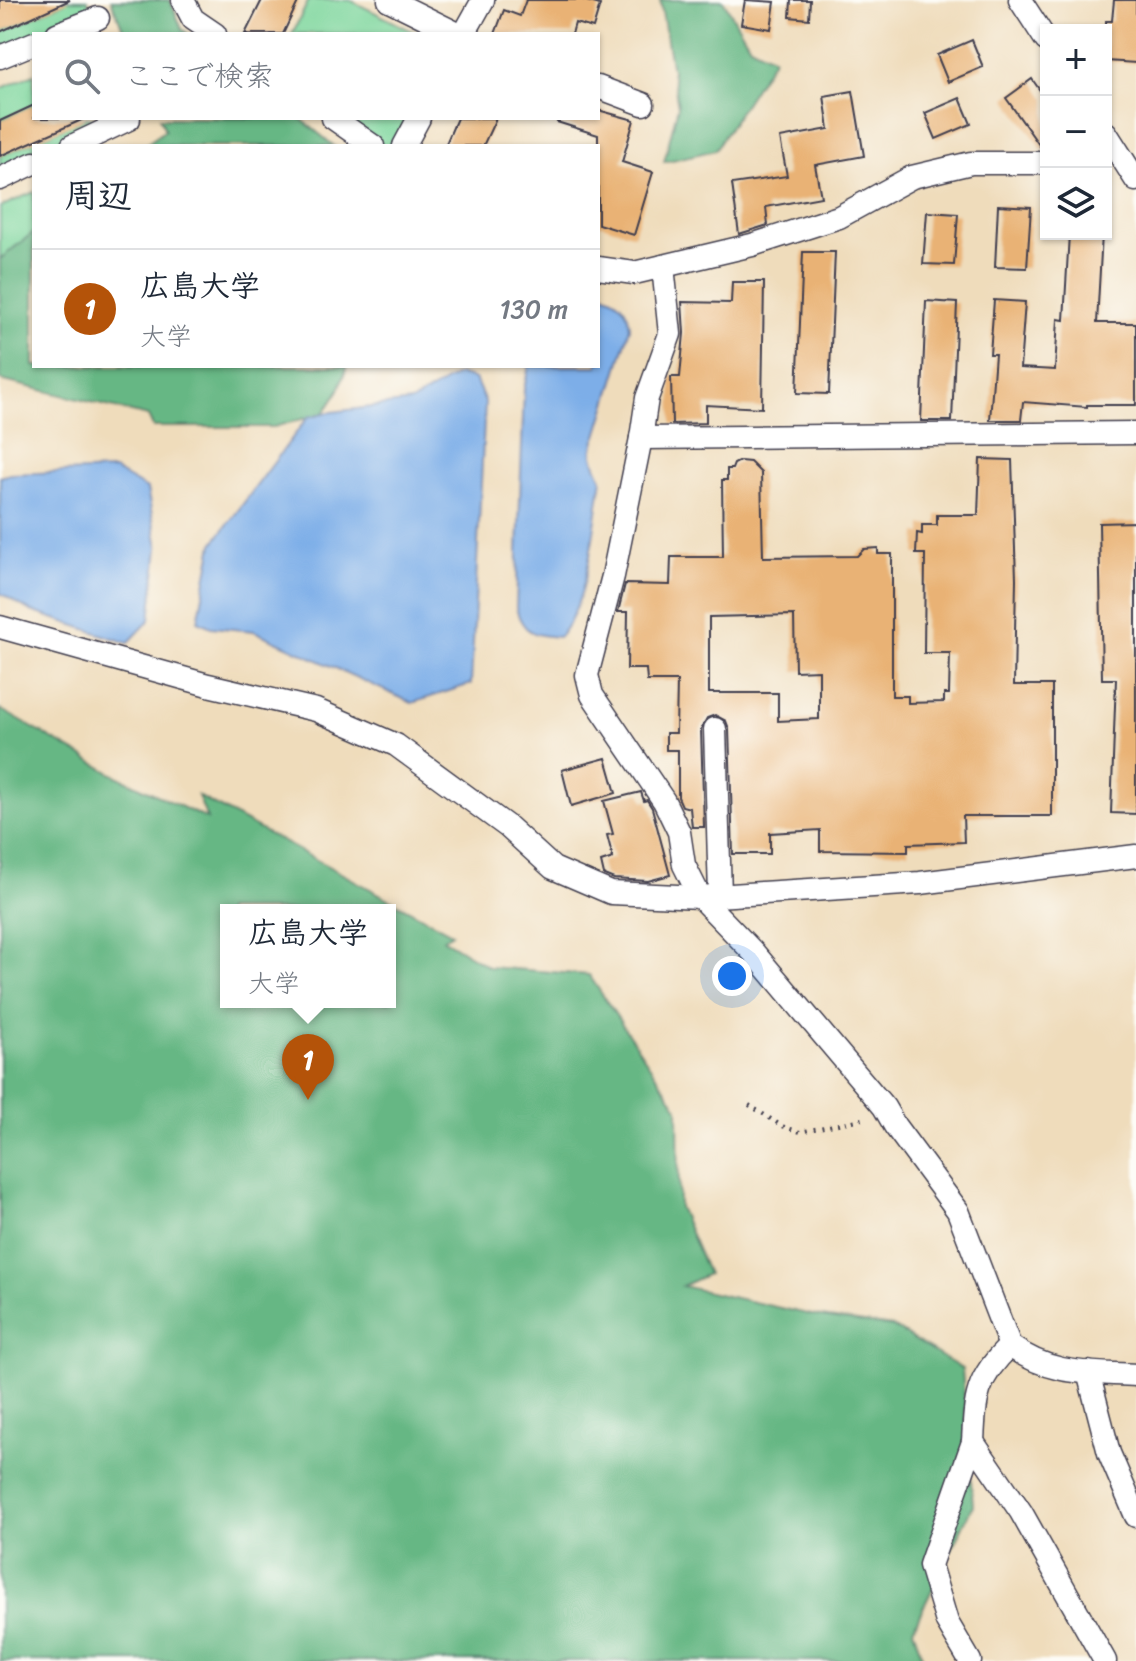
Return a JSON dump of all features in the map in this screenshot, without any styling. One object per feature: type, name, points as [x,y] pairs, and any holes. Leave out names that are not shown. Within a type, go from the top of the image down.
[{"type":"street","points":[[183,0],[193,19],[212,32]]},
{"type":"street","points":[[389,0],[454,32]]},
{"type":"street","points":[[465,32],[483,0]]},
{"type":"street","points":[[1020,0],[1040,31]]},
{"type":"street","points":[[62,32],[98,18]]},
{"type":"street","points":[[0,57],[32,44]]},
{"type":"street","points":[[600,88],[643,104]]},
{"type":"street","points":[[76,144],[127,120]]},
{"type":"street","points":[[336,120],[370,144]]},
{"type":"street","points":[[405,144],[418,120]]},
{"type":"street","points":[[1112,143],[1126,167]]},
{"type":"street","points":[[600,268],[634,273],[752,245],[839,217],[912,177],[971,163],[1040,163]]},
{"type":"street","points":[[0,179],[32,164]]},
{"type":"street","points":[[663,266],[670,334],[647,398],[613,576],[587,675],[592,695],[664,801],[679,832],[684,865],[889,1115],[958,1211],[1010,1346],[1030,1360],[1055,1369],[1136,1375]]},
{"type":"street","points":[[641,438],[1136,433]]},
{"type":"street","points":[[0,627],[208,685],[316,710],[396,745],[508,827],[553,868],[611,893],[710,896],[920,883],[1136,856]]},
{"type":"street","points":[[710,896],[715,729]]},
{"type":"street","points":[[970,1661],[947,1622],[930,1565],[973,1442],[975,1397],[992,1362],[1010,1346]]},
{"type":"street","points":[[1088,1372],[1109,1453],[1136,1516]]},
{"type":"street","points":[[973,1442],[1021,1512],[1105,1661]]},
{"type":"path","points":[[749,1105],[782,1126],[800,1132],[847,1120],[889,1115]]},
{"type":"green space","points":[[87,0],[92,11],[40,32],[32,32],[32,35],[0,48],[0,32],[65,2]]},
{"type":"green space","points":[[111,0],[170,0],[186,32],[124,32]]},
{"type":"green space","points":[[309,0],[350,0],[414,32],[293,32]]},
{"type":"green space","points":[[660,0],[723,0],[750,46],[774,58],[715,150],[664,162],[678,106]]},
{"type":"green space","points":[[32,75],[32,106],[0,121],[0,89]]},
{"type":"green space","points":[[81,120],[109,120],[54,144],[32,144],[32,153],[0,167],[0,156]]},
{"type":"green space","points":[[161,120],[302,120],[332,144],[147,144],[165,130]]},
{"type":"green space","points":[[344,120],[411,120],[397,144],[375,144]]},
{"type":"green space","points":[[32,193],[32,234],[0,259],[0,207]]},
{"type":"green space","points":[[32,234],[32,368],[346,368],[339,390],[324,413],[274,427],[153,427],[148,416],[0,380],[0,259]]},
{"type":"green space","points":[[0,709],[113,774],[207,819],[198,796],[452,933],[443,939],[489,967],[589,975],[678,1108],[679,1207],[708,1274],[682,1286],[821,1317],[893,1327],[962,1369],[973,1505],[913,1629],[924,1661],[0,1661]]},
{"type":"water","points":[[600,293],[621,304],[630,328],[593,447],[602,479],[593,540],[577,604],[559,637],[531,632],[522,623],[516,608],[524,389],[529,368],[600,368]]},
{"type":"water","points":[[458,374],[475,379],[485,402],[471,684],[412,703],[254,631],[211,627],[198,621],[213,544],[308,417],[411,402]]},
{"type":"water","points":[[114,470],[147,489],[158,547],[150,620],[128,643],[31,611],[0,593],[0,477]]},
{"type":"building","points":[[0,0],[70,0],[0,32]]},
{"type":"building","points":[[262,0],[299,0],[284,32],[246,32]]},
{"type":"building","points":[[526,0],[583,0],[600,5],[593,28],[575,23],[573,32],[496,32],[504,10],[520,16]]},
{"type":"building","points":[[745,0],[775,2],[771,29],[741,24]]},
{"type":"building","points":[[791,0],[810,0],[809,19],[790,17]]},
{"type":"building","points":[[1114,0],[1136,0],[1136,63],[1112,61],[1112,24],[1106,24],[1106,21],[1112,21]]},
{"type":"building","points":[[972,40],[983,67],[948,82],[937,55]]},
{"type":"building","points":[[1032,79],[1040,90],[1040,146],[1006,98]]},
{"type":"building","points":[[853,91],[864,156],[815,165],[821,197],[766,207],[768,225],[739,234],[732,184],[787,176],[780,138],[829,129],[824,96]]},
{"type":"building","points":[[960,98],[971,124],[936,139],[925,113]]},
{"type":"building","points":[[32,106],[32,120],[81,120],[0,156],[0,121]]},
{"type":"building","points":[[600,111],[634,120],[622,162],[653,172],[634,235],[600,225],[598,135],[557,122],[600,120]]},
{"type":"building","points":[[456,120],[495,120],[484,144],[446,144]]},
{"type":"building","points":[[998,205],[1031,207],[1027,268],[995,267]]},
{"type":"building","points":[[927,212],[958,214],[954,265],[923,264]]},
{"type":"building","points":[[1069,240],[1102,240],[1097,323],[1136,323],[1136,405],[1087,407],[1023,402],[1021,420],[990,420],[995,354],[990,354],[994,300],[1025,302],[1020,368],[1055,370],[1058,319],[1064,320]]},
{"type":"building","points":[[803,252],[835,252],[829,394],[797,393]]},
{"type":"building","points":[[732,282],[764,282],[762,408],[706,405],[706,423],[672,424],[671,377],[680,377],[684,333],[682,302],[731,303]]},
{"type":"building","points":[[926,301],[957,303],[952,421],[921,421]]},
{"type":"building","points":[[980,459],[1012,460],[1016,579],[1014,685],[1052,685],[1052,816],[963,816],[964,842],[908,844],[908,852],[820,851],[820,830],[770,833],[770,854],[733,854],[729,729],[726,721],[715,715],[707,718],[701,729],[704,827],[692,827],[690,808],[682,806],[678,797],[678,750],[666,750],[666,733],[676,733],[677,681],[647,681],[646,669],[627,669],[628,612],[618,612],[625,584],[670,585],[671,557],[723,557],[722,480],[727,480],[727,469],[732,469],[740,461],[750,462],[761,473],[763,557],[857,556],[864,549],[878,548],[878,554],[892,554],[892,696],[908,696],[908,703],[944,702],[944,694],[949,694],[950,653],[924,653],[925,554],[916,554],[917,533],[922,534],[922,525],[937,525],[937,515],[978,515]],"holes":[[[794,615],[795,671],[819,670],[819,719],[778,721],[778,693],[709,693],[709,617]]]},
{"type":"building","points":[[1136,522],[1136,814],[1111,813],[1116,679],[1102,679],[1099,523]]},
{"type":"building","points":[[606,758],[616,793],[571,806],[562,770]]},
{"type":"building","points":[[641,792],[644,801],[647,800],[652,808],[670,875],[648,881],[614,879],[604,875],[601,862],[613,858],[607,835],[613,834],[604,801]]},
{"type":"place","name":"広島大学","points":[[308,1100]]}]
